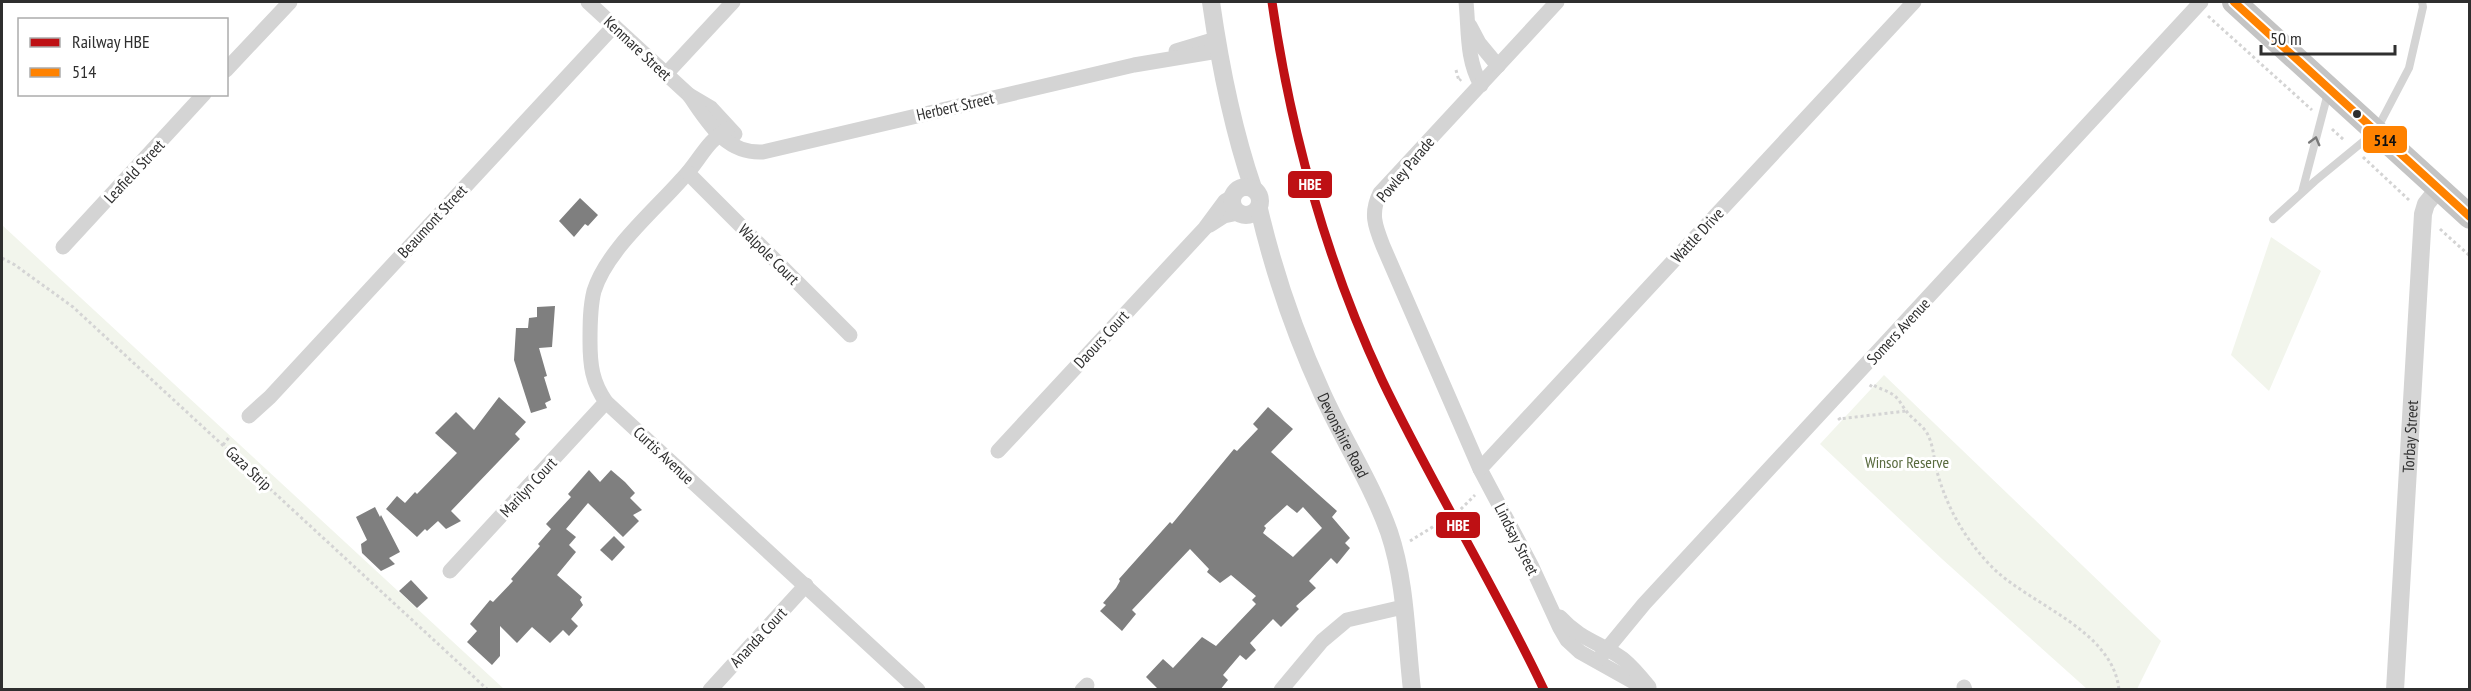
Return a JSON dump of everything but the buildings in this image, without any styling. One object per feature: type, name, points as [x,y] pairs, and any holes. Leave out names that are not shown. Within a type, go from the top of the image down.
[{"type":"highway","points":[[2234,2],[2469,217]]},
{"type":"street","points":[[228,68],[290,2]]},
{"type":"street","name":"Kenmare Street","points":[[588,2],[689,95],[711,108],[723,135]]},
{"type":"street","points":[[666,74],[733,2]]},
{"type":"street","name":"Devonshire Road","points":[[1211,2],[1235,138],[1241,205],[1272,265],[1303,349],[1340,431],[1381,511],[1395,551],[1412,690]]},
{"type":"street","points":[[1466,2],[1469,54],[1480,85]]},
{"type":"street","name":"Powley Parade","points":[[1480,469],[1383,246],[1376,228],[1373,210],[1380,194],[1557,2]]},
{"type":"street","name":"Wattle Drive","points":[[1480,469],[1914,2]]},
{"type":"street","name":"Somers Avenue","points":[[1597,661],[1644,604],[2201,2]]},
{"type":"street","points":[[1468,23],[1479,43],[1498,66]]},
{"type":"street","name":"Beaumont Street","points":[[249,416],[270,397],[614,26]]},
{"type":"street","name":"Herbert Street","points":[[723,135],[777,147],[1217,45]]},
{"type":"street","name":"Leafield Street","points":[[63,247],[202,96]]},
{"type":"street","name":"Curtis Avenue","points":[[723,135],[701,152],[688,173],[610,259],[595,289],[590,321],[590,369],[598,391],[606,402],[918,690]]},
{"type":"street","name":"Devonshire Road","points":[[1235,138],[1253,188],[1260,197],[1241,205]]},
{"type":"street","name":"Walpole Court","points":[[688,173],[850,335]]},
{"type":"street","name":"Torbay Street","points":[[2395,690],[2423,214],[2426,204],[2438,189]]},
{"type":"street","name":"Daours Court","points":[[998,451],[1204,228],[1241,205]]},
{"type":"street","name":"Marilyn Court","points":[[450,572],[606,402]]},
{"type":"street","name":"Lindsay Street","points":[[1480,469],[1567,640],[1580,652],[1650,690]]},
{"type":"street","name":"Ananda Court","points":[[710,690],[806,585]]},
{"type":"street","points":[[1281,690],[1322,641],[1347,621],[1403,607]]},
{"type":"street","name":"Lindsay Street","points":[[1552,609],[1575,633],[1607,649],[1635,671],[1650,690]]},
{"type":"lane","points":[[2273,219],[2376,131],[2409,68],[2423,7],[2422,2]]},
{"type":"lane","points":[[2302,193],[2329,89]]},
{"type":"path","points":[[2209,17],[2313,112]]},
{"type":"path","points":[[2329,127],[2408,200]]},
{"type":"path","points":[[2423,214],[2469,256]]},
{"type":"path","name":"Gaza Strip","points":[[2,258],[73,307],[488,690]]},
{"type":"path","points":[[1864,393],[1872,384],[1895,396],[1929,437],[1941,485],[1962,531],[1972,545],[1992,567],[2018,589],[2061,616],[2098,645],[2113,667],[2119,690]]},
{"type":"path","points":[[1847,411],[1839,419],[1906,411]]},
{"type":"path","points":[[223,445],[230,436]]},
{"type":"path","points":[[1395,551],[1460,510],[1488,484]]},
{"type":"green space","points":[[2,225],[504,689],[2,689]]},
{"type":"green space","points":[[2271,237],[2321,271],[2269,391],[2231,355]]},
{"type":"green space","name":"Winsor Reserve","points":[[1884,375],[2161,641],[2137,689],[2087,689],[1942,559],[1820,444]]},
{"type":"rail line","name":"HBE","points":[[1272,2],[1300,148],[1328,242],[1362,335],[1401,419],[1505,612],[1544,690]]},
{"type":"transit line","name":"514","points":[[2234,2],[2470,217]]}]
